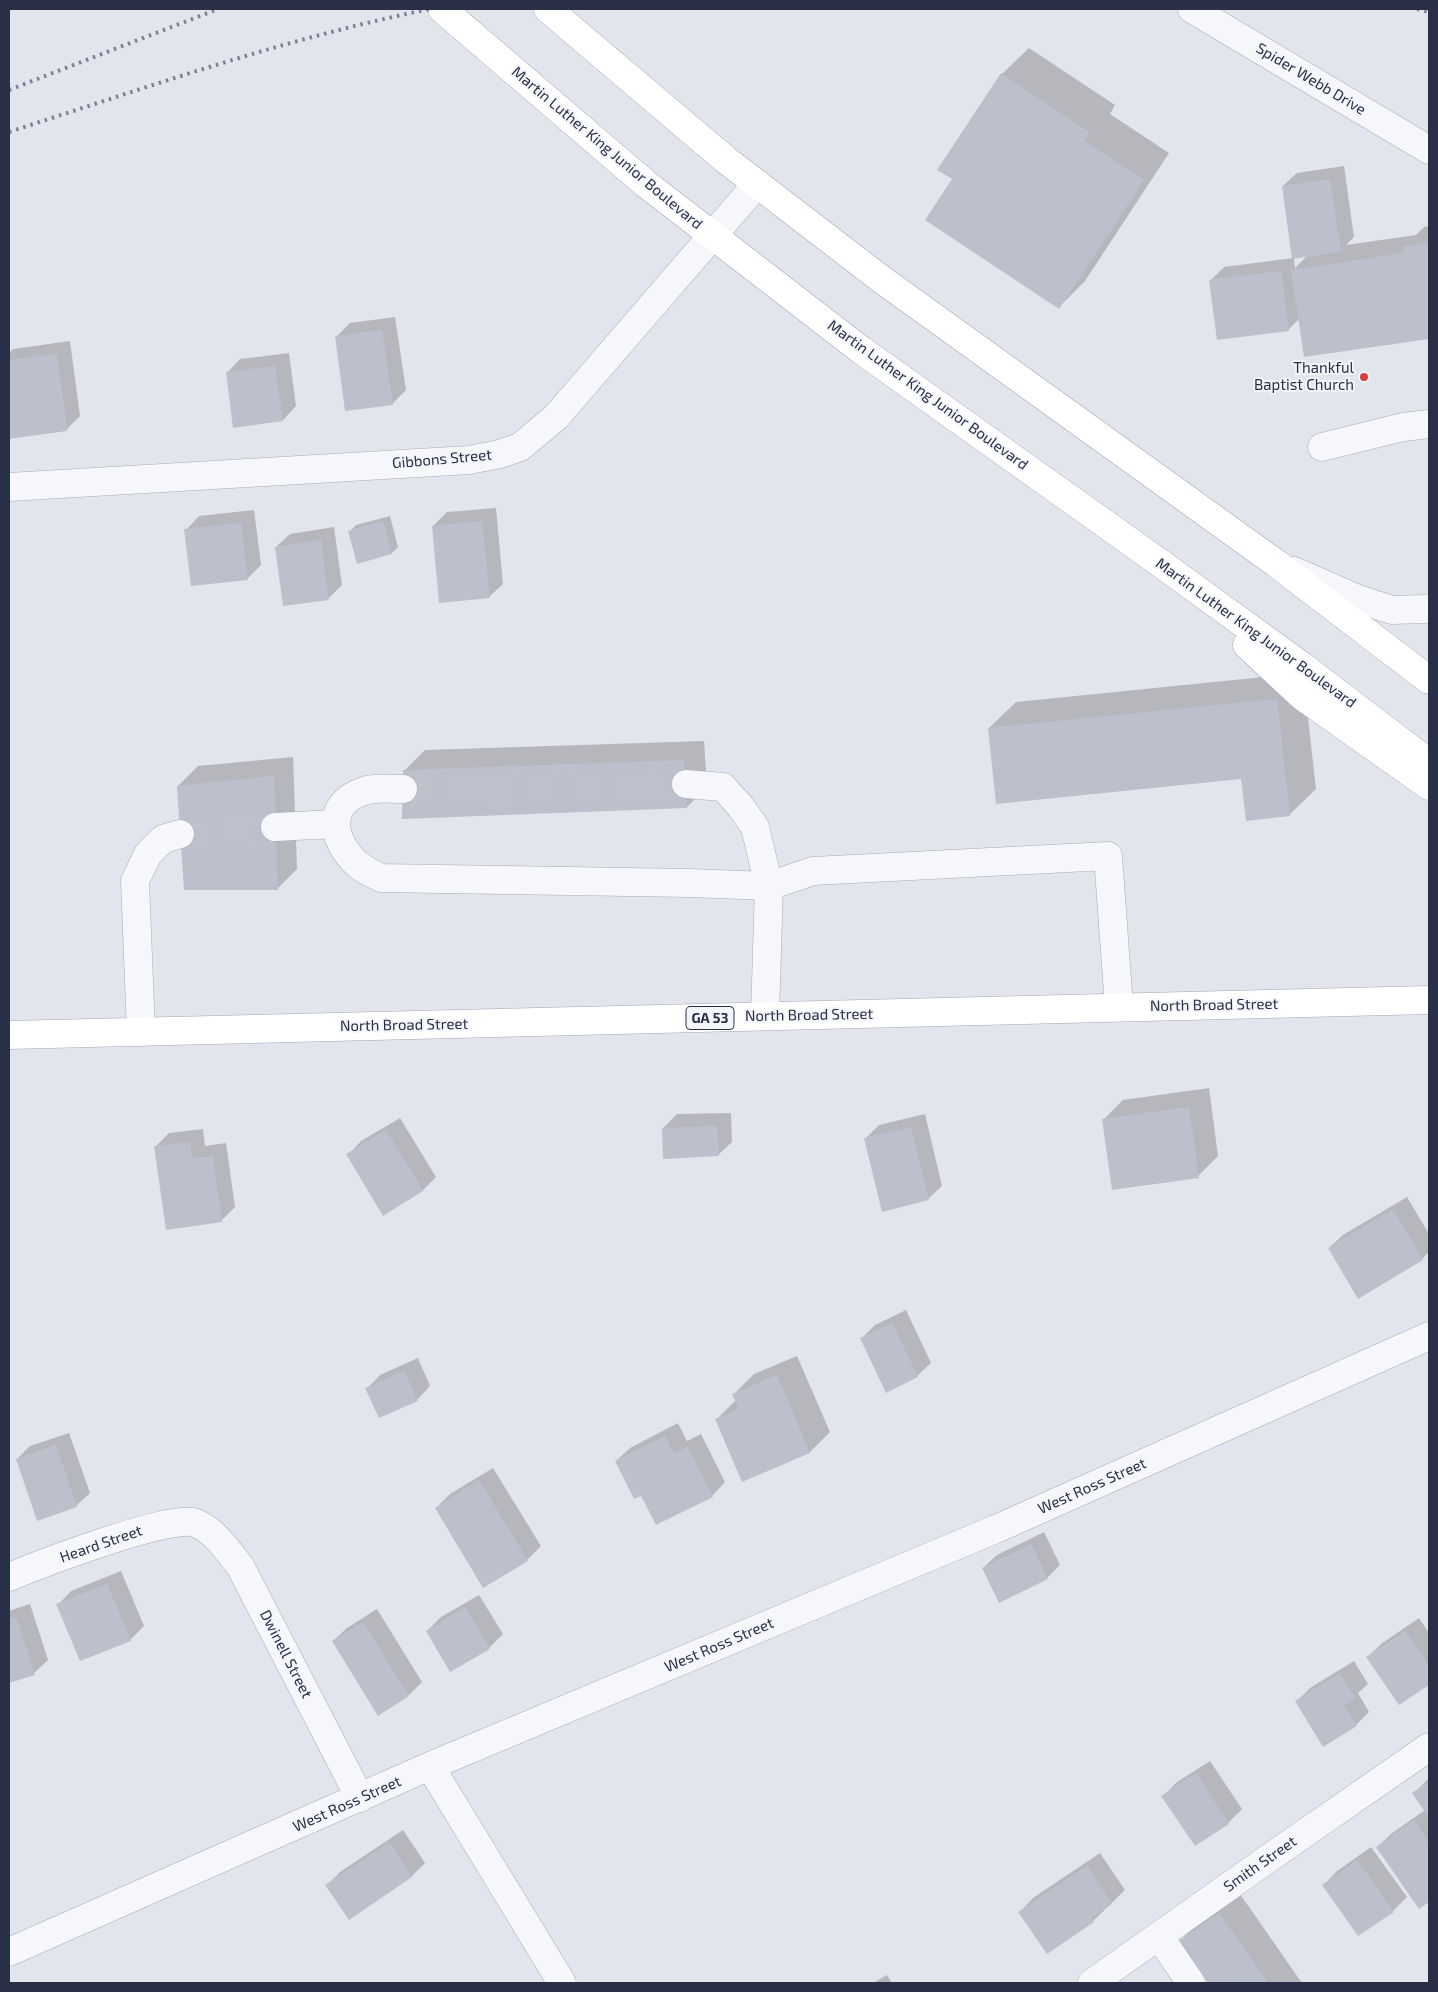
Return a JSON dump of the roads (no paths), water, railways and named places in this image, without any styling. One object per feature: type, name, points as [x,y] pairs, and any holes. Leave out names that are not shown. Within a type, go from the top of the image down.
[{"type":"main road","name":"Martin Luther King Junior Boulevard","points":[[442,9],[646,184],[862,350],[1302,666],[1429,762]]},
{"type":"main road","points":[[548,9],[726,160],[896,290],[1277,564],[1429,680]]},
{"type":"main road","points":[[1160,563],[1302,696],[1429,786]]},
{"type":"main road","name":"North Broad Street","points":[[9,1035],[1119,1007],[1423,996]]},
{"type":"street","name":"Spider Webb Drive","points":[[1192,9],[1429,150]]},
{"type":"street","name":"Gibbons Street","points":[[9,487],[469,460],[500,454],[520,447],[556,417],[757,184]]},
{"type":"street","points":[[1322,447],[1403,427],[1429,424]]},
{"type":"street","points":[[1277,564],[1358,599],[1392,610],[1429,608]]},
{"type":"street","points":[[686,784],[723,787],[741,806],[755,827],[769,886],[765,1016]]},
{"type":"street","points":[[403,788],[365,790],[349,798],[339,808],[336,824],[340,845],[358,865],[381,878],[769,886],[813,871],[1108,856],[1119,1007]]},
{"type":"street","points":[[276,827],[336,824]]},
{"type":"street","points":[[141,1032],[134,881],[148,854],[163,839],[180,834]]},
{"type":"street","name":"West Ross Street","points":[[9,1952],[430,1766],[996,1529],[1429,1336]]},
{"type":"street","name":"Heard Street","points":[[9,1577],[151,1528],[178,1521],[195,1523]]},
{"type":"street","name":"Dwinell Street","points":[[195,1523],[216,1536],[240,1566],[360,1798]]},
{"type":"street","name":"Smith Street","points":[[1092,1983],[1429,1747]]},
{"type":"street","points":[[430,1766],[562,1983]]},
{"type":"street","points":[[1159,1936],[1191,1983]]},
{"type":"tunnel","points":[[403,789],[686,784]]},
{"type":"tunnel","points":[[180,834],[275,827]]},
{"type":"railway","points":[[9,90],[218,9]]},
{"type":"railway","points":[[9,132],[218,64],[323,34],[430,9]]},
{"type":"railway","points":[[1417,9],[1429,12]]},
{"type":"place","name":"Thankful Baptist Church","points":[[1364,377]]}]
